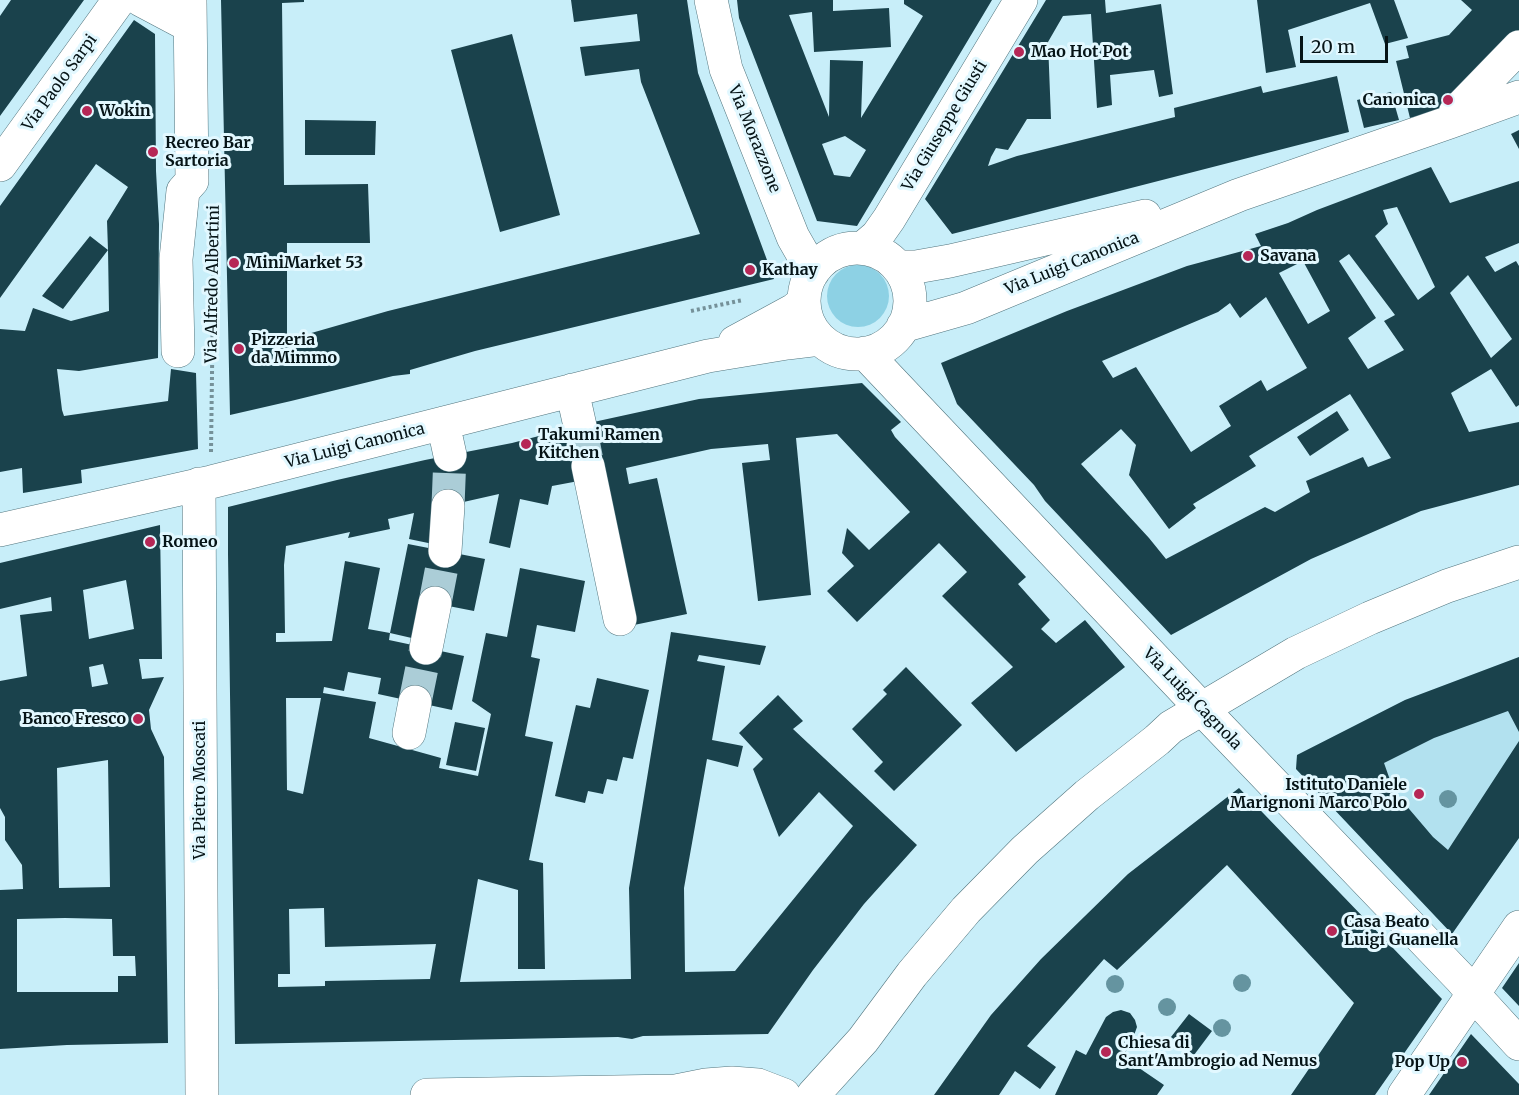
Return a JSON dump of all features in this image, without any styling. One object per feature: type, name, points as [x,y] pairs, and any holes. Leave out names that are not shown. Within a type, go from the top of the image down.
[{"type":"street","name":"Via Paolo Sarpi","points":[[0,165],[119,0]]},
{"type":"street","points":[[141,0],[190,13],[192,181],[183,191],[176,259],[178,351]]},
{"type":"street","name":"Via Morazzone","points":[[711,0],[726,69],[793,237],[808,287]]},
{"type":"street","name":"Via Giuseppe Giusti","points":[[863,248],[877,236],[889,219],[1021,0]]},
{"type":"street","points":[[1453,118],[1519,46]]},
{"type":"street","name":"Via Luigi Canonica","points":[[903,326],[966,308],[1239,195],[1453,118],[1519,97]]},
{"type":"street","name":"Via Luigi Canonica","points":[[898,267],[916,267],[950,261],[1239,195]]},
{"type":"street","points":[[863,248],[882,254],[898,267],[905,278],[910,296],[910,308],[901,331],[888,344],[865,353],[844,353],[820,339],[808,322],[808,287],[821,262],[837,251],[863,248]]},
{"type":"street","name":"Via Luigi Canonica","points":[[708,356],[794,310],[808,287]]},
{"type":"street","name":"Via Luigi Canonica","points":[[0,530],[199,484],[708,356],[786,342],[820,339]]},
{"type":"street","name":"Via Luigi Cagnola","points":[[865,353],[1474,993],[1519,1044]]},
{"type":"street","points":[[572,390],[580,426]]},
{"type":"street","points":[[443,423],[450,455]]},
{"type":"street","points":[[588,466],[620,619]]},
{"type":"street","name":"Via Pietro Moscati","points":[[199,484],[202,1095]]},
{"type":"street","points":[[445,551],[448,506]]},
{"type":"street","points":[[813,1095],[863,1040],[912,974],[966,910],[1025,850],[1171,727],[1296,653],[1370,618],[1447,586],[1519,562]]},
{"type":"street","points":[[426,648],[435,603]]},
{"type":"street","points":[[1404,1095],[1519,927]]},
{"type":"street","points":[[840,1095],[863,1040]]},
{"type":"street","points":[[427,1095],[681,1093],[706,1085],[732,1083],[758,1085],[784,1095]]},
{"type":"path","name":"Via Alfredo Albertini","points":[[211,450],[214,211]]},
{"type":"path","points":[[691,312],[749,298]]},
{"type":"shaded area","points":[[852,265],[864,265],[880,274],[887,284],[889,296],[887,308],[880,318],[864,327],[852,327],[841,322],[832,313],[827,302],[827,290],[832,279],[841,270]]},
{"type":"shaded area","name":"Istituto Daniele Marignoni Marco Polo","points":[[1519,657],[1519,838],[1452,934],[1296,769],[1297,755],[1405,700]]},
{"type":"building","points":[[11,0],[84,0],[0,116],[0,16]]},
{"type":"building","points":[[221,0],[304,0],[304,2],[282,3],[284,185],[368,184],[370,243],[287,243],[287,340],[388,311],[700,234],[641,82],[639,69],[585,76],[580,47],[640,41],[637,14],[574,22],[571,0],[687,0],[698,73],[774,279],[475,351],[410,370],[410,374],[393,376],[230,415]]},
{"type":"building","points":[[737,0],[833,0],[833,11],[889,8],[891,47],[814,52],[812,12],[789,15],[829,117],[830,60],[863,61],[861,118],[923,16],[904,4],[904,0],[992,0],[857,226],[817,221],[739,18]],"holes":[[[845,136],[866,150],[850,177],[834,175],[822,144]]]},
{"type":"building","points":[[1046,0],[1105,0],[1106,13],[1161,4],[1173,94],[1159,97],[1154,70],[1110,75],[1112,105],[1097,108],[1091,14],[1063,16],[1048,42],[1051,119],[1027,119],[1008,150],[996,148],[988,166],[1017,156],[1175,117],[1174,108],[1261,86],[1263,93],[1337,76],[1349,132],[952,234],[925,199]]},
{"type":"building","points":[[1257,0],[1394,0],[1408,38],[1385,44],[1370,3],[1288,30],[1296,67],[1266,73]]},
{"type":"building","points":[[1461,0],[1519,0],[1519,32],[1448,108],[1410,118],[1396,61],[1409,58],[1406,46],[1449,35],[1472,10]]},
{"type":"building","points":[[134,20],[155,34],[156,171],[159,224],[158,358],[79,371],[57,369],[62,410],[64,416],[168,401],[171,369],[196,373],[198,449],[81,470],[82,483],[23,493],[22,468],[0,472],[0,329],[25,331],[33,308],[71,321],[109,311],[107,221],[128,187],[96,164],[0,298],[0,206]]},
{"type":"building","points":[[512,34],[560,215],[500,232],[451,50]]},
{"type":"building","points":[[1391,92],[1399,120],[1364,128],[1357,100]]},
{"type":"building","points":[[305,120],[376,121],[375,155],[305,155]]},
{"type":"building","points":[[1519,130],[1519,149],[1511,134]]},
{"type":"building","points":[[1431,167],[1450,203],[1519,181],[1519,243],[1485,257],[1495,272],[1516,261],[1519,266],[1519,405],[1516,407],[1491,369],[1451,393],[1469,432],[1519,422],[1519,485],[1421,511],[1311,559],[1171,635],[957,404],[941,363],[1067,311],[1187,266],[1261,246],[1255,234]],"holes":[[[1397,207],[1435,287],[1418,300],[1375,236],[1388,224],[1383,210]],[[1349,254],[1395,315],[1384,321],[1404,350],[1368,369],[1348,338],[1376,318],[1339,261]],[[1303,261],[1330,311],[1308,324],[1279,273]],[[1468,275],[1512,339],[1491,358],[1450,293]],[[1266,297],[1307,368],[1267,391],[1261,380],[1219,406],[1231,426],[1191,452],[1136,367],[1113,378],[1102,361],[1218,312],[1230,303],[1240,318]],[[1350,394],[1391,458],[1368,467],[1363,457],[1306,481],[1310,492],[1275,512],[1265,507],[1166,559],[1081,464],[1121,429],[1136,445],[1129,475],[1169,529],[1196,508],[1193,504],[1256,466],[1249,456]]]},
{"type":"building","points":[[90,236],[108,250],[63,309],[42,296]]},
{"type":"building","points":[[862,383],[901,422],[891,430],[895,437],[1026,577],[1018,584],[1050,620],[1041,629],[1056,643],[1085,620],[1125,667],[1016,752],[971,703],[1013,667],[942,596],[967,572],[939,543],[857,622],[827,591],[854,566],[842,553],[847,528],[869,550],[910,512],[837,434],[796,438],[811,595],[758,601],[742,463],[770,460],[768,444],[711,449],[626,468],[629,484],[657,478],[687,614],[634,625],[584,480],[552,486],[548,505],[520,499],[510,548],[489,543],[499,494],[437,508],[433,544],[409,539],[414,513],[388,519],[390,529],[348,538],[350,532],[286,546],[285,633],[276,633],[276,642],[332,641],[345,561],[380,568],[368,629],[390,633],[389,640],[464,656],[452,710],[378,694],[381,678],[348,672],[344,691],[324,687],[323,693],[376,702],[369,738],[441,758],[439,768],[478,776],[491,714],[472,701],[486,633],[507,637],[520,568],[585,581],[575,632],[537,625],[531,657],[540,659],[525,736],[553,742],[529,860],[543,863],[545,969],[518,969],[518,890],[478,879],[460,982],[631,979],[629,888],[671,632],[766,646],[760,665],[699,655],[697,661],[725,666],[712,740],[743,746],[738,767],[707,759],[684,888],[685,972],[735,971],[853,826],[819,792],[779,837],[753,769],[763,759],[739,733],[778,695],[803,721],[793,729],[917,845],[864,904],[813,970],[768,1034],[643,1036],[632,1039],[618,1037],[235,1044],[228,507],[337,480],[512,443],[589,423],[699,399]],"holes":[[[286,698],[321,698],[303,794],[287,790]],[[324,908],[325,947],[436,944],[430,979],[325,981],[325,986],[278,987],[278,974],[290,974],[289,909]]]},
{"type":"building","points":[[1337,411],[1349,430],[1310,456],[1297,437]]},
{"type":"building","points":[[160,525],[162,659],[139,659],[142,679],[164,677],[149,710],[151,729],[164,757],[168,1043],[0,1049],[0,890],[23,889],[22,865],[5,840],[5,817],[0,808],[0,681],[27,676],[20,615],[52,611],[51,597],[0,609],[0,563]],"holes":[[[126,580],[134,629],[89,639],[83,590]],[[103,664],[108,684],[92,687],[89,667]],[[108,760],[110,887],[59,888],[57,768]],[[17,919],[112,919],[113,956],[135,956],[136,976],[118,976],[118,992],[17,992]]]},
{"type":"building","points":[[408,544],[485,559],[474,611],[423,601],[416,639],[390,633]]},
{"type":"building","name":"Istituto Daniele Marignoni Marco Polo","points":[[1519,657],[1519,732],[1508,711],[1434,738],[1384,763],[1390,780],[1387,783],[1433,837],[1448,850],[1519,741],[1519,838],[1452,934],[1296,769],[1297,755],[1405,700]]},
{"type":"building","points":[[906,667],[962,725],[894,791],[874,771],[883,762],[852,729],[887,694],[883,690]]},
{"type":"building","points":[[597,678],[649,690],[633,759],[623,757],[617,781],[607,779],[603,794],[588,791],[585,803],[555,796],[576,705],[590,708]]},
{"type":"building","points":[[455,722],[485,728],[476,771],[446,765]]},
{"type":"building","name":"Casa Beato Luigi Guanella","points":[[1239,788],[1442,999],[1375,1095],[1291,1095],[1354,1003],[1227,865],[1117,970],[1104,959],[1027,1046],[1056,1067],[1040,1089],[1015,1071],[999,1095],[934,1095],[991,1015],[1041,959],[1128,874]]},
{"type":"building","points":[[1519,963],[1519,1006],[1502,988]]},
{"type":"building","name":"Chiesa di Sant'Ambrogio ad Nemus","points":[[1121,1010],[1130,1013],[1137,1027],[1123,1057],[1164,1085],[1157,1095],[1055,1095],[1076,1050],[1086,1055],[1106,1017]]},
{"type":"building","points":[[1189,1014],[1212,1031],[1194,1055],[1171,1037]]},
{"type":"building","points":[[1471,1034],[1519,1084],[1519,1095],[1429,1095]]},
{"type":"tunnel","points":[[580,426],[588,466]]},
{"type":"tunnel","points":[[448,506],[450,455]]},
{"type":"tunnel","points":[[435,603],[445,551]]},
{"type":"tunnel","points":[[415,702],[426,648]]},
{"type":"place","name":"Mao Hot Pot","points":[[1019,52]]},
{"type":"place","name":"Canonica","points":[[1448,100]]},
{"type":"place","name":"Wokin","points":[[87,111]]},
{"type":"place","name":"Recreo Bar Sartoria","points":[[153,152]]},
{"type":"place","name":"Savana","points":[[1248,256]]},
{"type":"place","name":"MiniMarket 53","points":[[234,263]]},
{"type":"place","name":"Kathay","points":[[750,270]]},
{"type":"place","name":"Pizzeria da Mimmo","points":[[239,349]]},
{"type":"place","name":"Takumi Ramen Kitchen","points":[[526,444]]},
{"type":"place","name":"Romeo","points":[[150,542]]},
{"type":"place","name":"Banco Fresco","points":[[138,719]]},
{"type":"place","name":"Istituto Daniele Marignoni Marco Polo","points":[[1419,794]]},
{"type":"place","name":"Casa Beato Luigi Guanella","points":[[1332,931]]},
{"type":"place","name":"Chiesa di Sant'Ambrogio ad Nemus","points":[[1106,1052]]},
{"type":"place","name":"Pop Up","points":[[1462,1062]]}]
